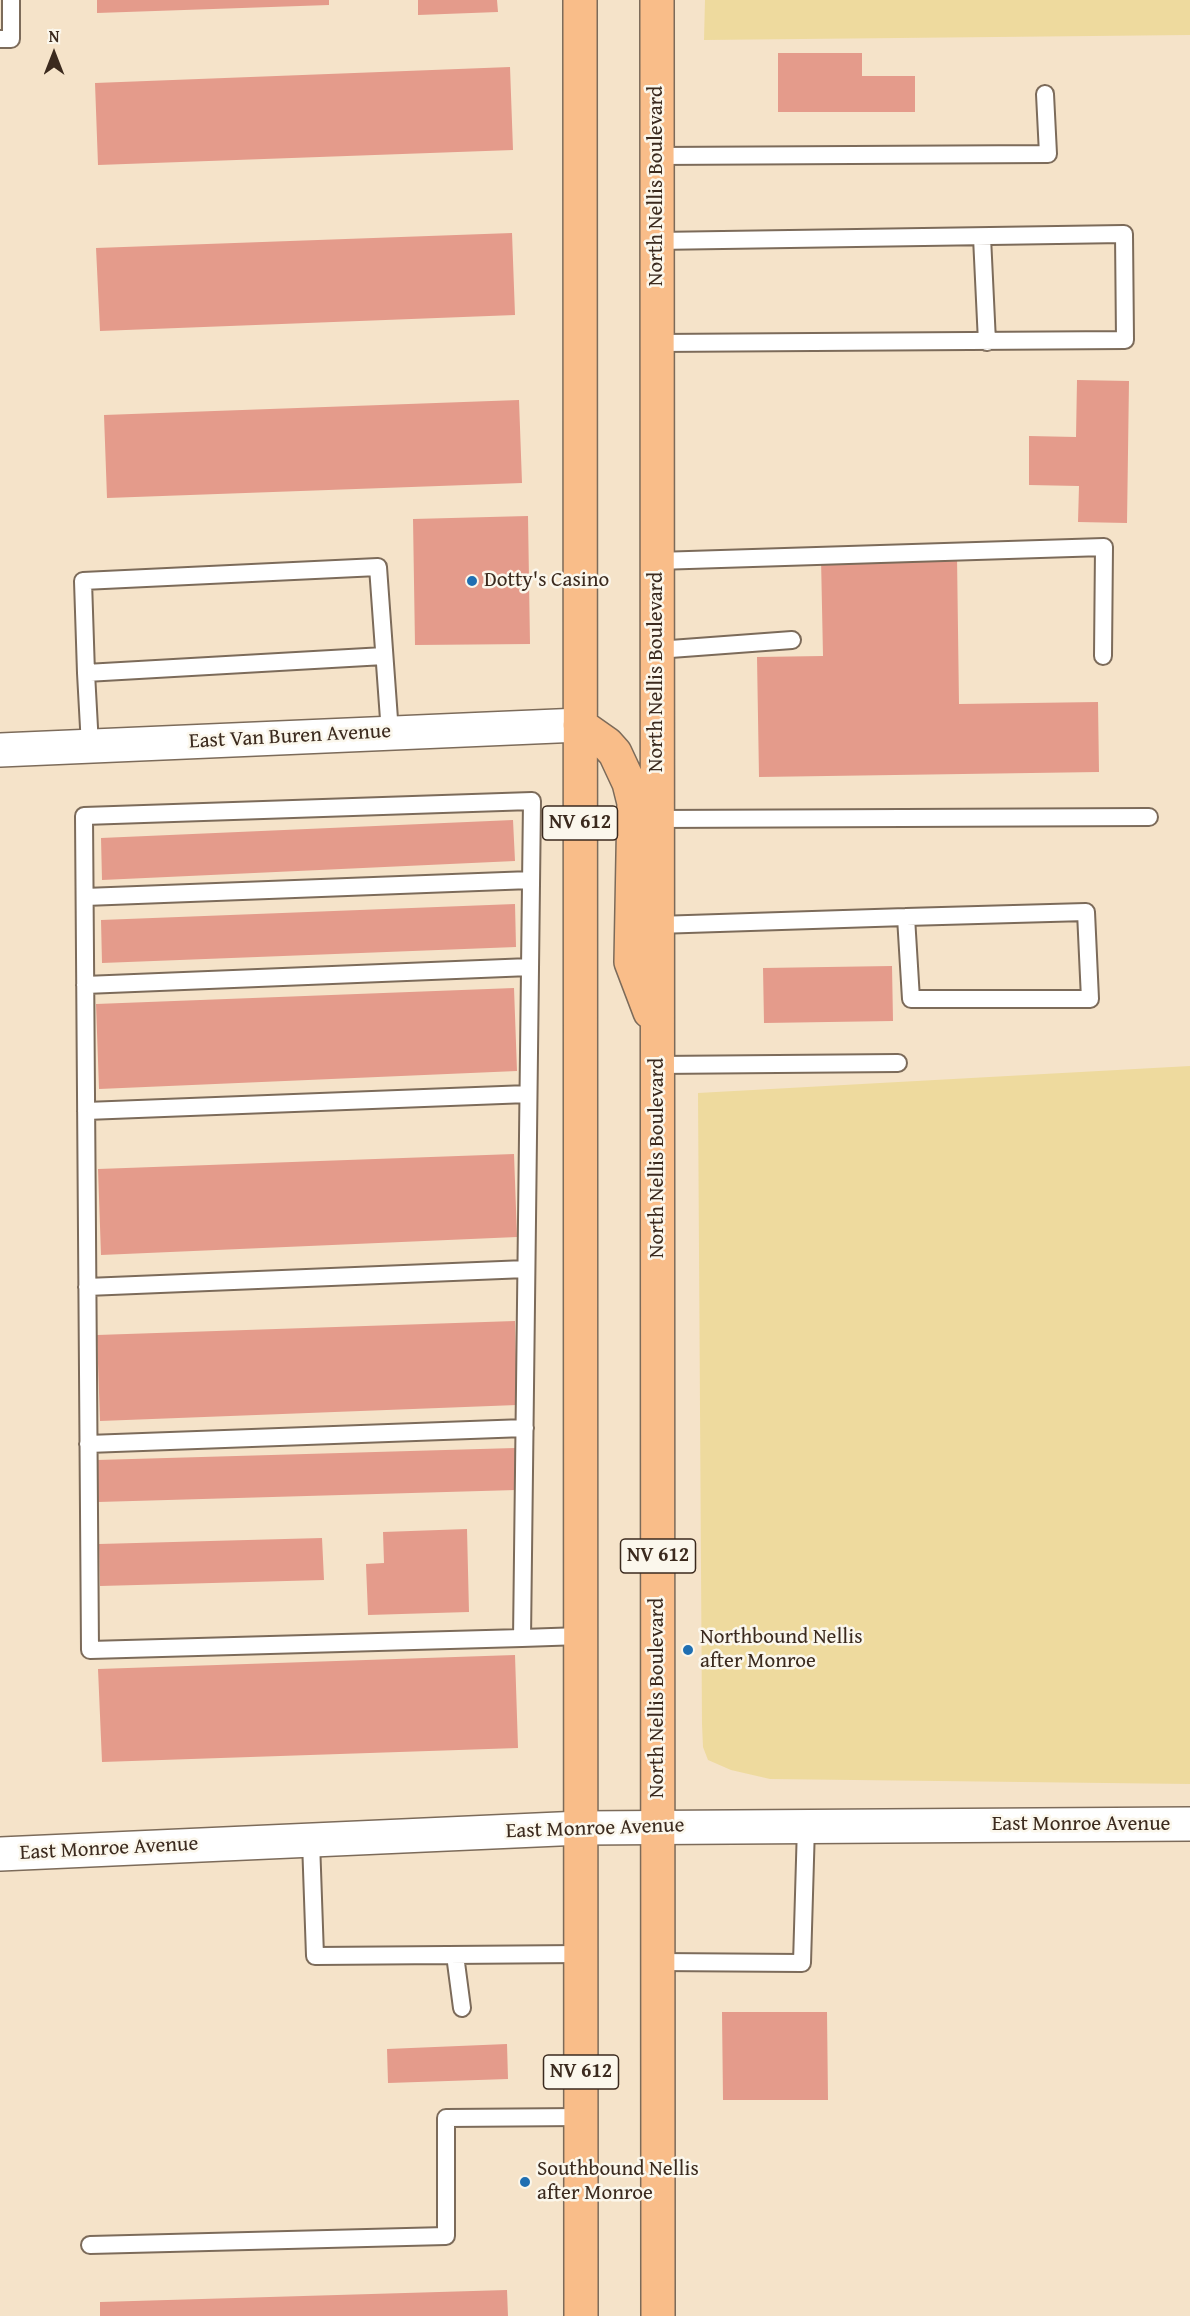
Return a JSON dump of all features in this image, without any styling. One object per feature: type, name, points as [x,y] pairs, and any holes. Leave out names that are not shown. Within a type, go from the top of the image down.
[{"type":"main road","name":"NV 612","points":[[580,0],[581,2316]]},
{"type":"main road","name":"North Nellis Boulevard","points":[[657,0],[658,2316]]},
{"type":"main road","points":[[580,725],[607,744],[629,783],[634,803],[631,962],[657,1049]]},
{"type":"street","name":"East Van Buren Avenue","points":[[0,750],[580,725]]},
{"type":"street","name":"East Monroe Avenue","points":[[0,1854],[581,1828],[1190,1824]]},
{"type":"lane","points":[[0,39],[11,39],[11,0]]},
{"type":"lane","points":[[656,156],[1048,154],[1045,94]]},
{"type":"lane","points":[[656,241],[1124,234],[1125,340],[657,343]]},
{"type":"lane","points":[[982,237],[987,342]]},
{"type":"lane","points":[[657,561],[1104,547],[1103,656]]},
{"type":"lane","points":[[90,746],[83,580],[378,567],[390,733]]},
{"type":"lane","points":[[657,650],[792,640]]},
{"type":"lane","points":[[86,673],[384,656]]},
{"type":"lane","points":[[522,1638],[532,801],[84,816],[90,1650],[522,1638],[581,1636]]},
{"type":"lane","points":[[657,819],[1149,817]]},
{"type":"lane","points":[[85,897],[531,880]]},
{"type":"lane","points":[[657,925],[906,917],[1086,912],[1090,999],[911,999],[906,917]]},
{"type":"lane","points":[[85,985],[530,967]]},
{"type":"lane","points":[[657,1049],[898,1064]]},
{"type":"lane","points":[[86,1111],[528,1094]]},
{"type":"lane","points":[[87,1287],[526,1269]]},
{"type":"lane","points":[[88,1443],[525,1428]]},
{"type":"lane","points":[[657,1962],[802,1963],[806,1826]]},
{"type":"lane","points":[[311,1840],[315,1956],[581,1954]]},
{"type":"lane","points":[[455,1955],[462,2008]]},
{"type":"lane","points":[[90,2245],[446,2236],[446,2118],[581,2117]]},
{"type":"sand","points":[[705,0],[1190,0],[1190,35],[704,40]]},
{"type":"sand","points":[[1190,1066],[1190,1784],[770,1779],[731,1770],[708,1760],[703,1747],[702,1724],[698,1093]]},
{"type":"building","points":[[97,0],[329,0],[329,5],[97,13]]},
{"type":"building","points":[[418,0],[497,0],[498,12],[418,15]]},
{"type":"building","points":[[778,53],[862,53],[862,76],[915,76],[915,112],[778,112]]},
{"type":"building","points":[[510,67],[513,150],[98,165],[95,83]]},
{"type":"building","points":[[512,233],[515,315],[100,331],[96,248]]},
{"type":"building","points":[[1077,380],[1129,381],[1127,523],[1078,522],[1079,486],[1029,485],[1029,436],[1076,437]]},
{"type":"building","points":[[519,400],[522,483],[107,498],[104,415]]},
{"type":"building","name":"Dotty's Casino","points":[[528,516],[530,644],[415,645],[413,519]]},
{"type":"building","points":[[957,556],[959,704],[1098,702],[1099,772],[759,777],[757,657],[823,656],[821,558]]},
{"type":"building","points":[[513,820],[515,861],[102,880],[101,838]]},
{"type":"building","points":[[515,904],[516,947],[102,963],[101,920]]},
{"type":"building","points":[[892,966],[893,1021],[764,1023],[763,968]]},
{"type":"building","points":[[514,988],[517,1071],[99,1089],[96,1004]]},
{"type":"building","points":[[514,1154],[517,1237],[101,1255],[98,1169]]},
{"type":"building","points":[[515,1321],[517,1405],[100,1421],[97,1335]]},
{"type":"building","points":[[515,1448],[516,1490],[98,1502],[97,1460]]},
{"type":"building","points":[[467,1529],[469,1612],[368,1615],[366,1564],[384,1563],[383,1532]]},
{"type":"building","points":[[322,1538],[324,1580],[100,1586],[99,1544]]},
{"type":"building","points":[[515,1655],[518,1748],[102,1762],[98,1669]]},
{"type":"building","points":[[722,2012],[827,2012],[828,2100],[723,2100]]},
{"type":"building","points":[[507,2044],[508,2079],[388,2083],[387,2049]]},
{"type":"building","points":[[507,2290],[508,2316],[100,2316],[100,2302]]},
{"type":"place","name":"Dotty's Casino","points":[[472,581]]},
{"type":"place","name":"Northbound Nellis after Monroe","points":[[688,1650]]},
{"type":"place","name":"Southbound Nellis after Monroe","points":[[525,2182]]}]
